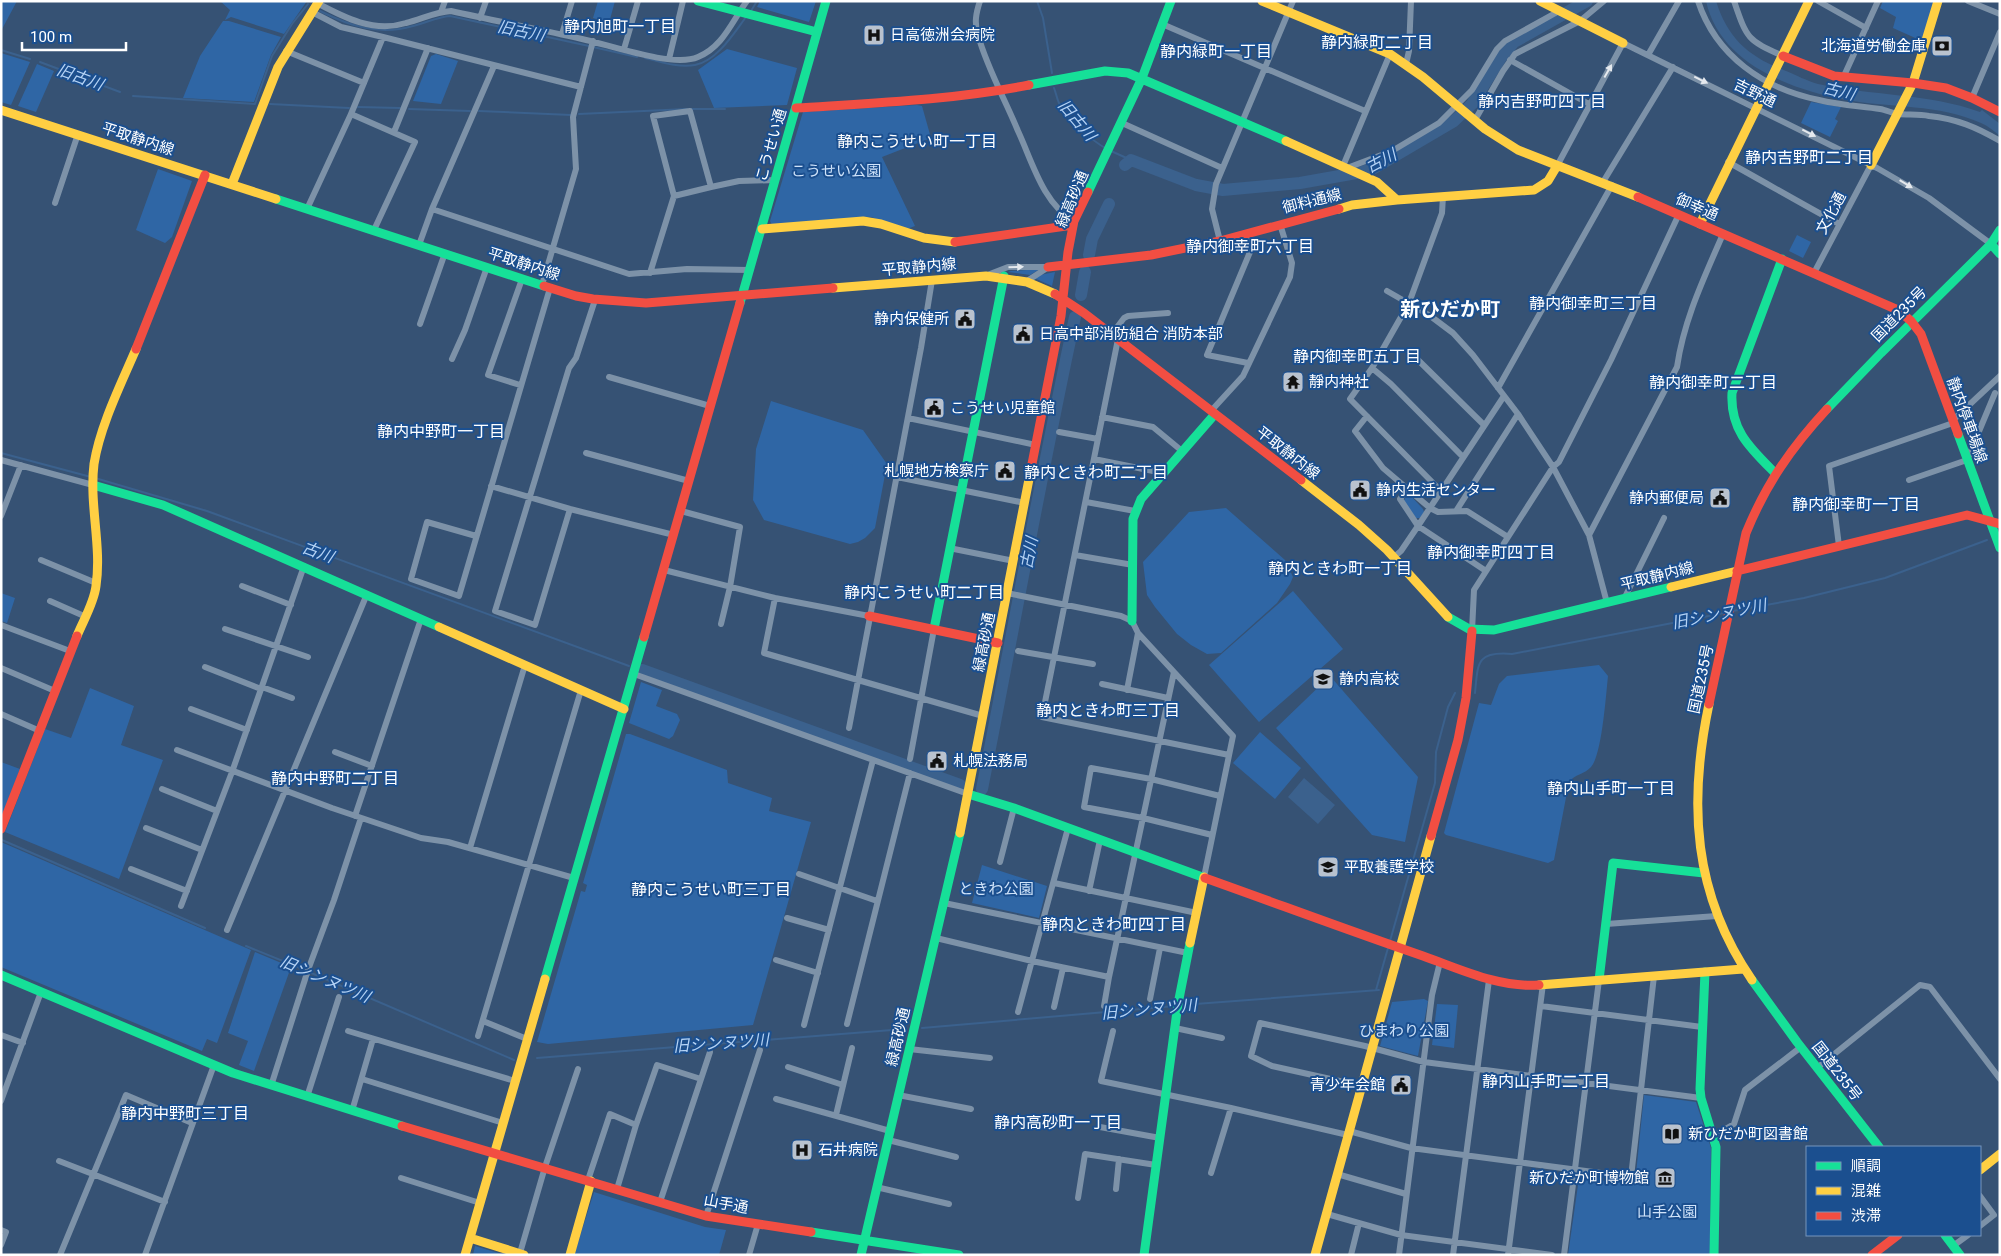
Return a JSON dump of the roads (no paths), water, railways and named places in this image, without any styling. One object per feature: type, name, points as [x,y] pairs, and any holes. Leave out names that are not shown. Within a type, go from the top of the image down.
[{"type":"main road","points":[[698,1],[817,32]]},
{"type":"main road","name":"こうせい通","points":[[465,1255],[681,511],[826,1]]},
{"type":"main road","name":"緑高砂通","points":[[861,1255],[944,903],[998,643],[1011,594],[1014,560],[1064,298],[1066,266],[1073,223],[1142,78],[1171,1]]},
{"type":"main road","points":[[1262,1],[1390,54],[1406,64],[1459,107]]},
{"type":"main road","points":[[1541,1],[1623,43]]},
{"type":"main road","points":[[1700,224],[1728,162],[1770,82],[1809,1]]},
{"type":"main road","points":[[1871,164],[1912,86],[1938,1]]},
{"type":"main road","points":[[232,184],[259,119],[272,79],[286,51],[318,2]]},
{"type":"main road","points":[[1782,58],[1825,74],[1843,78],[1946,88],[2000,112]]},
{"type":"main road","points":[[796,108],[869,104],[1000,91],[1105,71],[1116,71],[1142,78],[1347,168],[1377,182],[1397,200]]},
{"type":"main road","name":"御幸通","points":[[1459,107],[1492,134],[1518,150],[1608,184],[1679,214],[1892,308],[1912,321]]},
{"type":"main road","name":"平取静内線","points":[[1,110],[522,279],[595,300],[620,303],[646,303],[986,276],[1004,276],[1044,287],[1064,298],[1115,336],[1359,525],[1394,557],[1446,616],[1456,625],[1472,630],[1487,632],[1968,516],[1990,521]]},
{"type":"main road","name":"御料通線","points":[[1048,267],[1152,255],[1220,241],[1352,206],[1397,200],[1534,190],[1549,181],[1557,166]]},
{"type":"main road","points":[[1,828],[96,583],[98,560],[93,474],[106,423],[205,175]]},
{"type":"main road","points":[[762,229],[863,221],[880,224],[924,238],[952,242],[1073,223]]},
{"type":"main road","name":"国道235号","points":[[1878,1146],[1743,969],[1726,937],[1717,916],[1704,873],[1697,825],[1697,779],[1703,734],[1746,533],[1754,510],[1774,472],[1791,448],[1814,423],[1912,321],[1991,244],[2000,230]]},
{"type":"main road","points":[[1991,244],[2000,254]]},
{"type":"main road","points":[[1774,472],[1741,435],[1734,424],[1730,402],[1782,259]]},
{"type":"main road","points":[[934,629],[1004,276]]},
{"type":"main road","name":"静内停車場線","points":[[1912,321],[1921,334],[2000,548]]},
{"type":"main road","points":[[1132,621],[1132,529],[1135,511],[1140,499],[1213,412]]},
{"type":"main road","points":[[94,485],[163,505],[624,709]]},
{"type":"main road","points":[[1990,521],[2000,524]]},
{"type":"main road","points":[[869,616],[998,643]]},
{"type":"main road","points":[[1315,1255],[1372,1048],[1393,946],[1461,726],[1466,698],[1472,630]]},
{"type":"main road","points":[[968,794],[1014,808],[1489,980],[1512,985],[1543,984],[1743,969]]},
{"type":"main road","points":[[1599,980],[1613,863],[1704,873]]},
{"type":"main road","points":[[1144,1255],[1178,1006],[1204,877]]},
{"type":"main road","points":[[1705,972],[1701,1098],[1713,1136],[1716,1161],[1714,1255]]},
{"type":"main road","name":"山手通","points":[[1,975],[214,1066],[271,1086],[482,1151],[545,1167],[706,1216],[959,1255]]},
{"type":"main road","points":[[1981,1169],[2000,1154]]},
{"type":"main road","points":[[570,1255],[590,1181]]},
{"type":"main road","points":[[1872,1255],[1897,1236]]},
{"type":"main road","points":[[1946,1236],[1960,1255]]},
{"type":"main road","points":[[470,1238],[522,1254]]},
{"type":"street","points":[[441,12],[445,1]]},
{"type":"street","points":[[480,18],[486,1]]},
{"type":"street","points":[[562,34],[572,1]]},
{"type":"street","points":[[624,49],[638,1]]},
{"type":"street","points":[[669,59],[683,1]]},
{"type":"street","points":[[318,2],[356,22],[384,26],[405,24],[441,12],[451,11],[562,34],[592,45],[683,60],[696,58],[707,53],[744,14],[747,1]]},
{"type":"street","points":[[980,1],[976,16],[977,34],[1000,91],[1042,187],[1073,223]]},
{"type":"street","points":[[1220,241],[1212,208],[1216,184],[1293,1]]},
{"type":"street","points":[[1406,64],[1409,51],[1410,1]]},
{"type":"street","points":[[1473,119],[1515,54],[1578,20],[1604,1]]},
{"type":"street","points":[[1648,55],[1679,1]]},
{"type":"street","points":[[1698,1],[1708,25],[1726,51],[1752,73],[1770,82],[1818,100],[1958,121],[1978,128],[2000,141]]},
{"type":"street","points":[[1734,1],[1742,25],[1755,44],[1782,58]]},
{"type":"street","points":[[1818,1],[1866,28]]},
{"type":"street","points":[[1843,78],[1878,1]]},
{"type":"street","points":[[1968,1],[1978,3],[2000,14]]},
{"type":"street","points":[[1347,168],[1392,150],[1440,123],[1459,107],[1472,90],[1497,49],[1505,42],[1561,11]]},
{"type":"street","points":[[312,12],[347,29],[581,87]]},
{"type":"street","points":[[1162,24],[1365,111]]},
{"type":"street","points":[[1972,98],[2000,32]]},
{"type":"street","points":[[307,209],[351,114],[383,37]]},
{"type":"street","points":[[1557,166],[1623,43]]},
{"type":"street","name":"吉野通","points":[[1623,43],[1871,164],[1929,198],[1991,244]]},
{"type":"street","points":[[476,536],[427,522],[412,579],[459,596],[520,385],[546,286],[552,249],[576,170],[573,117],[592,45]]},
{"type":"street","points":[[394,132],[428,48]]},
{"type":"street","points":[[286,51],[364,83]]},
{"type":"street","points":[[1347,168],[1365,111],[1390,54]]},
{"type":"street","points":[[1510,60],[1589,104]]},
{"type":"street","points":[[419,245],[432,209],[494,66]]},
{"type":"street","points":[[1498,388],[1673,67]]},
{"type":"street","points":[[650,273],[674,196],[653,116],[690,111],[711,188]]},
{"type":"street","points":[[351,114],[415,142],[374,230]]},
{"type":"street","points":[[1122,123],[1222,168]]},
{"type":"street","points":[[55,203],[78,134]]},
{"type":"street","points":[[1728,162],[1760,179],[1784,196],[1839,224]]},
{"type":"street","name":"文化通","points":[[1814,273],[1871,164]]},
{"type":"street","points":[[674,196],[739,181],[776,180]]},
{"type":"street","points":[[1441,491],[1350,399],[1372,368],[1409,303],[1442,213],[1443,196]]},
{"type":"street","points":[[432,209],[629,274],[687,269],[750,270]]},
{"type":"street","points":[[1472,630],[1474,590],[1559,462],[1611,360],[1679,214]]},
{"type":"street","points":[[1213,412],[1242,376],[1290,277],[1292,263],[1280,224]]},
{"type":"street","points":[[1245,234],[1250,252],[1207,355],[1248,364]]},
{"type":"street","points":[[1589,535],[1677,367],[1681,339],[1692,306],[1724,234]]},
{"type":"street","points":[[420,324],[445,253]]},
{"type":"street","points":[[452,359],[465,330],[487,267]]},
{"type":"street","points":[[986,276],[1008,268],[1048,267]]},
{"type":"street","points":[[1027,281],[1048,267]]},
{"type":"street","points":[[520,385],[488,375],[522,279]]},
{"type":"street","points":[[849,728],[908,418],[932,280]]},
{"type":"street","points":[[1387,291],[1429,315],[1453,333],[1465,345],[1518,414],[1554,467],[1589,535],[1607,603]]},
{"type":"street","points":[[570,509],[535,625],[495,611],[569,368],[576,358],[595,300]]},
{"type":"street","points":[[1168,313],[1128,316],[1124,318],[1115,336],[1086,502],[1042,717],[1228,755]]},
{"type":"street","points":[[1414,356],[1484,425]]},
{"type":"street","points":[[1372,368],[1391,384],[1463,457]]},
{"type":"street","points":[[1839,546],[1829,466],[1953,422],[2000,376]]},
{"type":"street","points":[[609,377],[710,406]]},
{"type":"street","points":[[1909,480],[1967,460],[1997,395],[1989,387]]},
{"type":"street","points":[[1394,557],[1401,551],[1504,396]]},
{"type":"street","points":[[1456,511],[1518,414]]},
{"type":"street","points":[[1367,416],[1355,430],[1383,468],[1407,489],[1430,508],[1438,512],[1467,511],[1508,537]]},
{"type":"street","points":[[1102,417],[1153,427],[1182,450]]},
{"type":"street","points":[[908,418],[1036,445]]},
{"type":"street","points":[[1059,432],[1098,439]]},
{"type":"street","points":[[586,453],[689,481]]},
{"type":"street","points":[[1094,459],[1163,473]]},
{"type":"street","points":[[1,460],[94,485]]},
{"type":"street","points":[[1,516],[21,465]]},
{"type":"street","points":[[897,477],[1025,503]]},
{"type":"street","points":[[491,486],[570,509],[674,535]]},
{"type":"street","points":[[1407,489],[1400,499],[1418,526],[1486,571]]},
{"type":"street","points":[[1086,502],[1135,511]]},
{"type":"street","points":[[681,511],[740,527],[730,587],[721,624]]},
{"type":"street","points":[[1624,599],[1664,518]]},
{"type":"street","points":[[950,548],[1014,560]]},
{"type":"street","points":[[1075,555],[1133,565]]},
{"type":"street","points":[[41,560],[96,583]]},
{"type":"street","points":[[181,906],[232,772],[304,566]]},
{"type":"street","points":[[664,570],[775,598],[869,616]]},
{"type":"street","points":[[242,586],[291,605]]},
{"type":"street","points":[[227,930],[367,594]]},
{"type":"street","points":[[1011,594],[1121,616],[1132,621],[1138,633],[1233,736],[1204,877]]},
{"type":"street","points":[[775,598],[764,653],[983,716]]},
{"type":"street","points":[[50,601],[84,616]]},
{"type":"street","points":[[271,1086],[358,817],[372,766],[421,619]]},
{"type":"street","points":[[1,624],[70,651]]},
{"type":"street","points":[[226,628],[308,657]]},
{"type":"street","points":[[910,759],[934,629]]},
{"type":"street","points":[[1127,690],[1138,633]]},
{"type":"street","points":[[1018,651],[1093,664]]},
{"type":"street","points":[[470,848],[525,665]]},
{"type":"street","points":[[205,667],[292,698]]},
{"type":"street","points":[[1,668],[55,691]]},
{"type":"street","points":[[1104,1006],[1174,672]]},
{"type":"street","points":[[634,674],[968,794]]},
{"type":"street","points":[[1102,684],[1168,698]]},
{"type":"street","points":[[478,1036],[581,690]]},
{"type":"street","points":[[192,709],[247,730]]},
{"type":"street","points":[[1,714],[40,731]]},
{"type":"street","points":[[177,750],[284,791],[421,838],[448,842],[574,878]]},
{"type":"street","points":[[335,752],[372,766]]},
{"type":"street","points":[[804,1025],[873,760]]},
{"type":"street","points":[[1212,834],[1084,806],[1091,768],[1151,779],[1220,796]]},
{"type":"street","points":[[847,1024],[910,773]]},
{"type":"street","points":[[162,789],[217,811]]},
{"type":"street","points":[[1000,862],[1014,808]]},
{"type":"street","points":[[146,828],[202,850]]},
{"type":"street","points":[[1018,1012],[1068,828]]},
{"type":"street","points":[[1089,891],[1100,840]]},
{"type":"street","points":[[131,869],[187,891]]},
{"type":"street","points":[[799,874],[877,901]]},
{"type":"street","points":[[1054,883],[1196,913]]},
{"type":"street","points":[[944,903],[1188,953]]},
{"type":"street","points":[[1606,924],[1717,916]]},
{"type":"street","points":[[787,918],[829,930]]},
{"type":"street","points":[[936,938],[1110,977]]},
{"type":"street","points":[[1150,999],[1160,948]]},
{"type":"street","points":[[776,960],[818,973]]},
{"type":"street","points":[[1399,1255],[1411,1148],[1432,995],[1440,962]]},
{"type":"street","points":[[1054,1007],[1063,968]]},
{"type":"street","points":[[1113,1031],[1101,1081],[1349,1133],[1411,1148],[1631,1177],[1654,976]]},
{"type":"street","points":[[1453,1255],[1489,980]]},
{"type":"street","points":[[1564,1255],[1599,980]]},
{"type":"street","points":[[1509,1252],[1543,984]]},
{"type":"street","points":[[1817,1068],[1920,985],[1930,988],[2000,1079]]},
{"type":"street","points":[[1,1101],[41,992]]},
{"type":"street","points":[[307,1097],[339,997]]},
{"type":"street","points":[[1541,1006],[1702,1027]]},
{"type":"street","points":[[483,1021],[527,1039]]},
{"type":"street","points":[[1362,1086],[1272,1066],[1252,1056],[1260,1022],[1424,1062],[1701,1098]]},
{"type":"street","points":[[1175,1028],[1222,1038]]},
{"type":"street","points":[[348,1031],[515,1081]]},
{"type":"street","points":[[1,1035],[22,1043]]},
{"type":"street","points":[[352,1111],[373,1039]]},
{"type":"street","points":[[1713,1136],[1734,1124],[1745,1090],[1801,1047]]},
{"type":"street","points":[[836,1115],[852,1048]]},
{"type":"street","points":[[909,1049],[990,1058]]},
{"type":"street","points":[[706,1216],[760,1050]]},
{"type":"street","points":[[660,1202],[710,1052]]},
{"type":"street","points":[[617,1189],[656,1065],[701,1079]]},
{"type":"street","points":[[145,1255],[214,1066]]},
{"type":"street","points":[[788,1067],[843,1085]]},
{"type":"street","points":[[522,1254],[545,1167],[578,1069]]},
{"type":"street","points":[[362,1080],[503,1122]]},
{"type":"street","points":[[60,1255],[126,1095],[192,1123]]},
{"type":"street","points":[[898,1095],[971,1109]]},
{"type":"street","points":[[776,1099],[836,1115],[889,1136],[956,1158]]},
{"type":"street","points":[[1211,1174],[1231,1108]]},
{"type":"street","points":[[590,1181],[610,1114],[636,1125]]},
{"type":"street","points":[[1100,1127],[1160,1138]]},
{"type":"street","points":[[1078,1198],[1085,1154],[1156,1165]]},
{"type":"street","points":[[1116,1189],[1120,1159]]},
{"type":"street","points":[[59,1161],[165,1202]]},
{"type":"street","points":[[1337,1174],[1406,1194]]},
{"type":"street","points":[[401,1178],[480,1203]]},
{"type":"street","points":[[876,1187],[949,1204]]},
{"type":"street","points":[[1981,1197],[1994,1215],[1981,1225]]},
{"type":"street","points":[[1326,1214],[1401,1235],[1509,1252],[1552,1255]]},
{"type":"street","points":[[1351,1255],[1359,1223]]},
{"type":"street","points":[[749,1255],[758,1224]]},
{"type":"street","points":[[1,1230],[6,1232],[1,1245]]},
{"type":"street","points":[[1953,1246],[1967,1236]]},
{"type":"water","points":[[1706,1],[1716,1],[1727,26],[1734,36],[1751,53],[1773,66],[1818,84],[1940,101],[1980,112],[1982,110],[2000,124],[2000,136],[1989,127],[1965,117],[1932,109],[1846,100],[1802,89],[1781,80],[1760,70],[1726,42],[1714,23]]},
{"type":"water","points":[[1304,778],[1335,805],[1318,824],[1288,797]]},
{"type":"waterway","name":"旧古川","points":[[751,11],[757,1]]},
{"type":"waterway","name":"旧古川","points":[[1037,1],[1043,18],[1052,73]]},
{"type":"waterway","name":"古川","points":[[1125,165],[1131,160],[1196,185],[1223,190],[1300,183],[1362,172],[1374,168],[1454,121],[1472,104],[1500,59],[1514,42],[1587,1]]},
{"type":"waterway","name":"旧古川","points":[[133,96],[255,104],[272,56],[292,24],[308,4]]},
{"type":"waterway","name":"旧古川","points":[[320,11],[342,21],[377,30],[400,29],[450,16],[589,46]]},
{"type":"waterway","name":"旧古川","points":[[645,58],[683,66],[703,62],[711,58],[724,46],[746,17]]},
{"type":"waterway","name":"旧古川","points":[[593,47],[637,57]]},
{"type":"waterway","name":"旧古川","points":[[1,50],[30,59]]},
{"type":"waterway","name":"旧古川","points":[[40,62],[120,92]]},
{"type":"waterway","name":"旧古川","points":[[1054,88],[1062,109],[1073,122],[1107,149]]},
{"type":"waterway","points":[[270,104],[349,108]]},
{"type":"waterway","points":[[358,107],[400,108]]},
{"type":"waterway","points":[[409,109],[470,111]]},
{"type":"waterway","points":[[579,114],[687,109]]},
{"type":"waterway","points":[[691,109],[725,109]]},
{"type":"waterway","points":[[479,111],[571,115]]},
{"type":"waterway","name":"旧古川","points":[[1111,151],[1131,160]]},
{"type":"waterway","name":"古川","points":[[1089,255],[1092,239],[1109,204]]},
{"type":"waterway","name":"古川","points":[[1081,295],[1085,272]]},
{"type":"waterway","name":"古川","points":[[982,789],[1075,317]]},
{"type":"waterway","name":"古川","points":[[1,453],[91,477]]},
{"type":"waterway","name":"古川","points":[[95,478],[207,511],[629,666]]},
{"type":"waterway","name":"旧シンヌツ川","points":[[1733,611],[1804,598],[1885,578],[1987,540]]},
{"type":"waterway","name":"旧シンヌツ川","points":[[1475,693],[1477,674],[1481,661],[1491,655],[1512,654],[1724,613]]},
{"type":"waterway","name":"古川","points":[[642,670],[960,785]]},
{"type":"waterway","name":"旧シンヌツ川","points":[[1390,941],[1435,783],[1436,752],[1448,707],[1455,693]]},
{"type":"waterway","name":"旧シンヌツ川","points":[[2,840],[205,928]]},
{"type":"waterway","name":"旧シンヌツ川","points":[[246,946],[305,970]]},
{"type":"waterway","name":"旧シンヌツ川","points":[[1376,990],[1388,948]]},
{"type":"waterway","name":"旧シンヌツ川","points":[[309,972],[514,1060]]},
{"type":"waterway","name":"旧シンヌツ川","points":[[1182,1005],[1379,990]]},
{"type":"waterway","name":"旧シンヌツ川","points":[[922,1028],[1175,1006]]},
{"type":"waterway","name":"旧シンヌツ川","points":[[537,1058],[905,1029]]},
{"type":"place","name":"日高徳洲会病院","points":[[874,35]]},
{"type":"place","name":"北海道労働金庫","points":[[1942,46]]},
{"type":"place","name":"静内保健所","points":[[965,319]]},
{"type":"place","name":"日高中部消防組合 消防本部","points":[[1023,334]]},
{"type":"place","name":"靜内神社","points":[[1293,382]]},
{"type":"place","name":"こうせい児童館","points":[[934,408]]},
{"type":"place","name":"札幌地方検察庁","points":[[1005,471]]},
{"type":"place","name":"静内生活センター","points":[[1360,490]]},
{"type":"place","name":"静内郵便局","points":[[1720,498]]},
{"type":"place","name":"静内高校","points":[[1323,679]]},
{"type":"place","name":"札幌法務局","points":[[937,761]]},
{"type":"place","name":"平取養護学校","points":[[1328,867]]},
{"type":"place","name":"青少年会館","points":[[1401,1085]]},
{"type":"place","name":"新ひだか町図書館","points":[[1672,1134]]},
{"type":"place","name":"石井病院","points":[[802,1150]]},
{"type":"place","name":"新ひだか町博物館","points":[[1665,1178]]},
{"type":"district","name":"静内旭町一丁目","points":[[620,26]]},
{"type":"district","name":"静内緑町二丁目","points":[[1377,42]]},
{"type":"district","name":"静内緑町一丁目","points":[[1216,51]]},
{"type":"district","name":"静内吉野町四丁目","points":[[1542,101]]},
{"type":"district","name":"静内こうせい町一丁目","points":[[917,141]]},
{"type":"district","name":"静内吉野町二丁目","points":[[1809,157]]},
{"type":"district","name":"静内御幸町六丁目","points":[[1250,246]]},
{"type":"district","name":"静内御幸町三丁目","points":[[1593,303]]},
{"type":"district","name":"新ひだか町","points":[[1450,309]]},
{"type":"district","name":"静内御幸町五丁目","points":[[1357,356]]},
{"type":"district","name":"静内御幸町二丁目","points":[[1713,382]]},
{"type":"district","name":"静内中野町一丁目","points":[[441,431]]},
{"type":"district","name":"静内ときわ町二丁目","points":[[1096,472]]},
{"type":"district","name":"静内御幸町一丁目","points":[[1856,504]]},
{"type":"district","name":"静内御幸町四丁目","points":[[1491,552]]},
{"type":"district","name":"静内ときわ町一丁目","points":[[1340,568]]},
{"type":"district","name":"静内こうせい町二丁目","points":[[924,592]]},
{"type":"district","name":"静内ときわ町三丁目","points":[[1108,710]]},
{"type":"district","name":"静内中野町二丁目","points":[[335,778]]},
{"type":"district","name":"静内山手町一丁目","points":[[1611,788]]},
{"type":"district","name":"静内こうせい町三丁目","points":[[711,889]]},
{"type":"district","name":"静内ときわ町四丁目","points":[[1114,924]]},
{"type":"district","name":"静内山手町二丁目","points":[[1546,1081]]},
{"type":"district","name":"静内中野町三丁目","points":[[185,1113]]},
{"type":"district","name":"静内高砂町一丁目","points":[[1058,1122]]},
{"type":"park label","name":"こうせい公園","points":[[836,171]]},
{"type":"park label","name":"ときわ公園","points":[[996,889]]},
{"type":"park label","name":"ひまわり公園","points":[[1404,1031]]},
{"type":"park label","name":"山手公園","points":[[1667,1212]]}]
